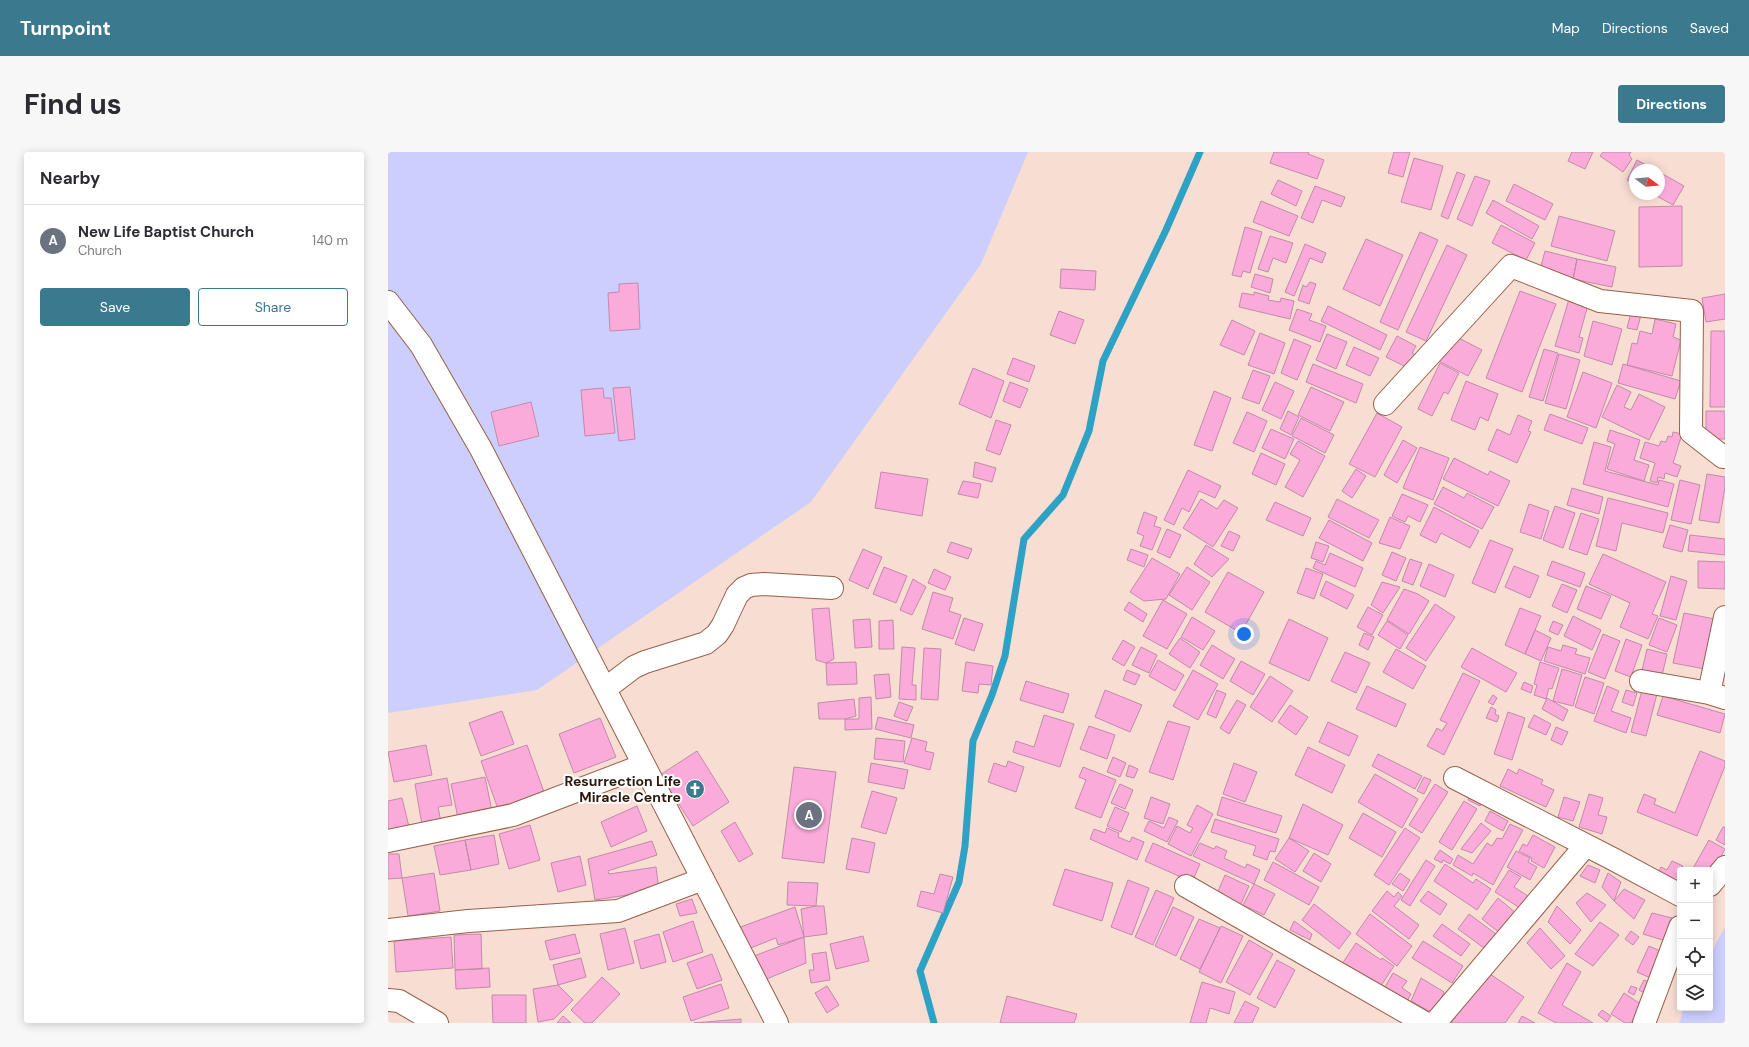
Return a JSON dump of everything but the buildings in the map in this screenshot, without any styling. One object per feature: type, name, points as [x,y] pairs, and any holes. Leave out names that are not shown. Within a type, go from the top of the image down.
[{"type":"street","points":[[1385,404],[1511,266],[1600,301],[1692,311],[1691,432],[1725,457]]},
{"type":"street","points":[[388,302],[421,345],[481,450],[777,1023]]},
{"type":"street","points":[[605,689],[634,667],[645,662],[706,643],[717,634],[738,595],[744,588],[751,585],[764,584],[832,588]]},
{"type":"street","points":[[1641,681],[1717,695],[1725,617]]},
{"type":"street","points":[[388,840],[513,816],[644,765]]},
{"type":"street","points":[[1455,778],[1677,893]]},
{"type":"street","points":[[1435,1023],[1586,845]]},
{"type":"street","points":[[1713,881],[1725,867]]},
{"type":"street","points":[[388,930],[468,921],[618,911],[703,879]]},
{"type":"street","points":[[1186,886],[1395,1016],[1425,1023]]},
{"type":"street","points":[[1644,1023],[1677,935]]},
{"type":"street","points":[[388,1000],[399,1001],[437,1023]]},
{"type":"shaded area","points":[[388,152],[1028,152],[981,264],[811,502],[537,690],[388,713]]},
{"type":"shaded area","points":[[1725,927],[1725,1023],[1679,1023],[1683,1011],[1713,1011],[1713,949]]},
{"type":"waterway","points":[[934,1023],[920,971],[959,882],[965,846],[973,741],[992,695],[1005,656],[1024,539],[1063,495],[1089,431],[1103,361],[1166,230],[1200,152]]},
{"type":"place","name":"Resurrection Life Miracle Centre","points":[[695,789]]},
{"type":"place","name":"New Life Baptist Church","points":[[809,815]]}]
